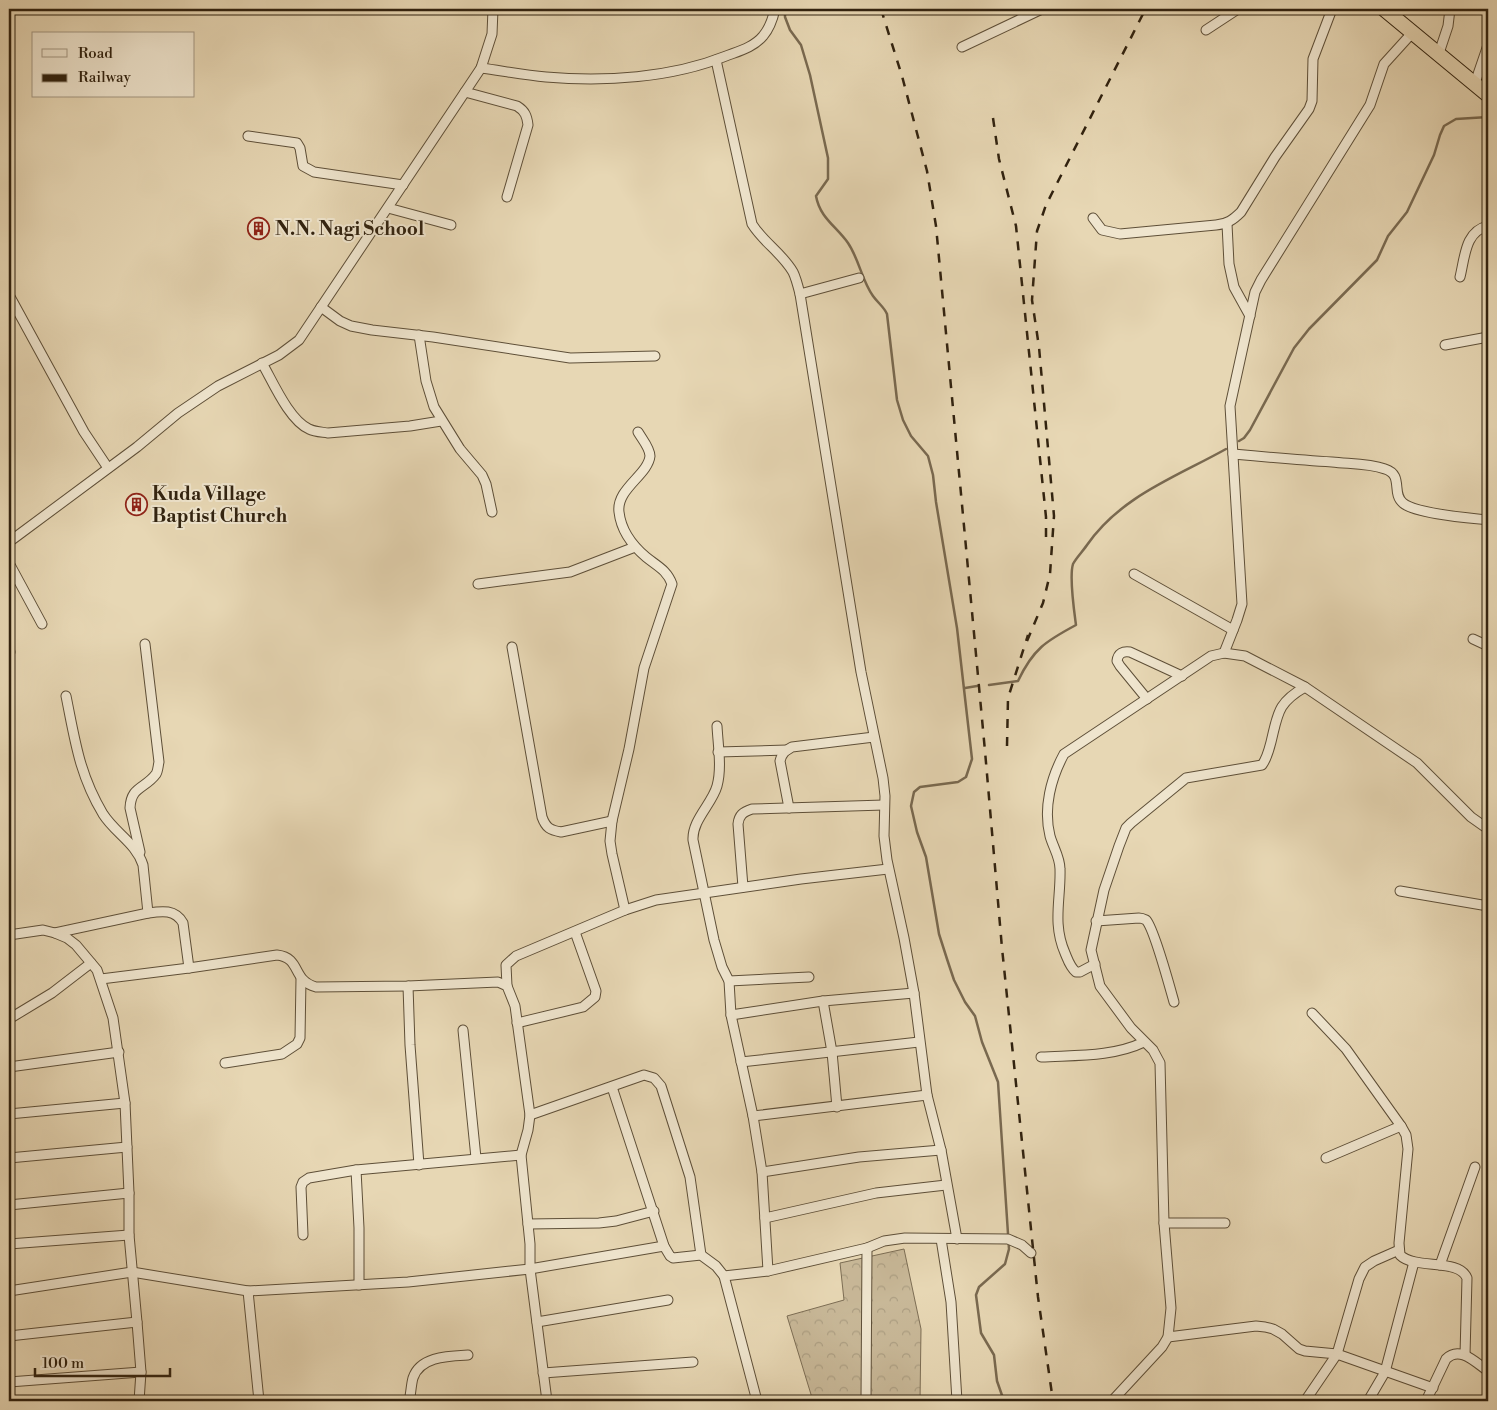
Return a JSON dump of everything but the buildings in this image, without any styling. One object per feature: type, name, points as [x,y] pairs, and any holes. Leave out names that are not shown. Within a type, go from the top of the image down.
[{"type":"highway","points":[[1384,9],[1488,95]]},
{"type":"street","points":[[9,542],[137,447],[171,418],[218,386],[284,351],[298,340],[481,68],[492,34],[493,9]]},
{"type":"street","points":[[481,68],[546,77],[602,78],[679,70],[716,60],[747,48],[762,37],[776,9]]},
{"type":"street","points":[[962,47],[1042,9]]},
{"type":"street","points":[[1206,30],[1238,9]]},
{"type":"street","points":[[1093,218],[1102,230],[1120,234],[1227,224],[1241,212],[1275,157],[1309,109],[1312,101],[1313,59],[1332,9]]},
{"type":"street","points":[[1439,53],[1448,26],[1450,9]]},
{"type":"street","points":[[1224,653],[1240,611],[1242,596],[1230,406],[1255,292],[1370,105],[1384,64],[1413,32]]},
{"type":"street","points":[[1475,83],[1488,45]]},
{"type":"street","points":[[716,60],[752,224],[758,234],[781,256],[792,271],[800,294],[861,672],[883,778],[884,836],[888,869],[914,993],[927,1095],[941,1150],[957,1239]]},
{"type":"street","points":[[465,92],[516,106],[523,110],[527,116],[528,125],[507,197]]},
{"type":"street","points":[[248,136],[296,143],[300,148],[303,166],[314,172],[403,185]]},
{"type":"street","points":[[388,208],[452,225]]},
{"type":"street","points":[[1227,224],[1229,264],[1234,288],[1250,316]]},
{"type":"street","points":[[1460,276],[1470,238],[1475,231],[1488,226]]},
{"type":"street","points":[[800,294],[858,278]]},
{"type":"street","points":[[10,300],[84,432],[108,468]]},
{"type":"street","points":[[321,307],[340,321],[351,326],[570,358],[655,356]]},
{"type":"street","points":[[419,335],[426,381],[434,407],[460,449],[482,475],[492,512]]},
{"type":"street","points":[[1445,345],[1488,337]]},
{"type":"street","points":[[262,363],[294,417],[300,424],[316,432],[328,433],[410,426],[442,421]]},
{"type":"street","points":[[626,910],[612,854],[610,841],[612,821],[629,749],[644,668],[672,584],[665,570],[635,547],[629,540],[620,520],[618,510],[624,493],[650,457],[638,432]]},
{"type":"street","points":[[1233,454],[1352,464],[1386,469],[1391,472],[1397,481],[1398,496],[1402,502],[1409,506],[1430,512],[1488,520]]},
{"type":"street","points":[[478,584],[570,572],[635,547]]},
{"type":"street","points":[[9,563],[42,624]]},
{"type":"street","points":[[1134,574],[1233,630]]},
{"type":"street","points":[[1473,639],[1488,646]]},
{"type":"street","points":[[145,644],[159,762],[157,773],[133,794],[130,808],[143,865],[148,913]]},
{"type":"street","points":[[512,647],[542,818],[546,827],[552,831],[561,832],[612,821]]},
{"type":"street","points":[[1147,699],[1117,661],[1120,654],[1124,651],[1182,676]]},
{"type":"street","points":[[1095,964],[1080,972],[1076,972],[1068,961],[1059,932],[1057,914],[1060,869],[1048,828],[1048,804],[1056,769],[1064,754],[1211,656],[1224,653],[1250,658],[1305,687],[1417,763],[1471,817],[1488,829]]},
{"type":"street","points":[[1112,1401],[1162,1347],[1168,1336],[1170,1308],[1164,1223],[1160,1063],[1154,1050],[1131,1028],[1100,986],[1091,950],[1104,890],[1126,828],[1186,778],[1262,765],[1267,755],[1281,706],[1293,694],[1305,687]]},
{"type":"street","points":[[66,696],[79,761],[87,783],[114,828],[136,850],[141,858]]},
{"type":"street","points":[[717,726],[718,775],[715,793],[692,832],[718,955],[729,981],[730,1015],[754,1116],[762,1172],[768,1271]]},
{"type":"street","points":[[789,808],[780,761],[781,755],[792,747],[874,737]]},
{"type":"street","points":[[718,752],[787,750]]},
{"type":"street","points":[[743,887],[738,818],[743,812],[752,809],[884,805]]},
{"type":"street","points":[[547,1401],[530,1269],[528,1224],[521,1154],[530,1115],[515,1006],[507,986],[506,965],[516,956],[626,910],[665,898],[888,869]]},
{"type":"street","points":[[1400,891],[1488,906]]},
{"type":"street","points":[[55,933],[148,913],[171,912],[179,916],[183,923],[189,968]]},
{"type":"street","points":[[1096,921],[1145,919],[1158,950],[1174,1002]]},
{"type":"street","points":[[9,935],[43,930],[55,933],[76,945],[101,979],[113,1018],[125,1103],[128,1147],[128,1235],[141,1372],[139,1401]]},
{"type":"street","points":[[517,1023],[583,1007],[595,997],[596,991],[575,932]]},
{"type":"street","points":[[101,979],[278,955],[290,959],[301,979],[306,984],[316,988],[498,982],[507,986]]},
{"type":"street","points":[[9,1020],[52,993],[91,963]]},
{"type":"street","points":[[729,981],[809,977]]},
{"type":"street","points":[[225,1063],[282,1054],[297,1044],[300,1038],[301,979]]},
{"type":"street","points":[[408,986],[410,1045],[419,1165]]},
{"type":"street","points":[[730,1015],[823,1001],[914,993]]},
{"type":"street","points":[[823,1001],[832,1052],[837,1106]]},
{"type":"street","points":[[1312,1013],[1346,1050],[1406,1134],[1408,1149],[1400,1255],[1414,1262],[1459,1269],[1465,1273],[1467,1278],[1465,1355]]},
{"type":"street","points":[[463,1030],[476,1158]]},
{"type":"street","points":[[741,1062],[919,1042]]},
{"type":"street","points":[[1041,1057],[1115,1052],[1131,1049],[1144,1042]]},
{"type":"street","points":[[9,1068],[119,1052]]},
{"type":"street","points":[[530,1115],[644,1075],[654,1078],[660,1086],[690,1177],[701,1255]]},
{"type":"street","points":[[612,1087],[664,1246],[673,1258],[701,1255],[716,1266],[724,1276],[757,1401]]},
{"type":"street","points":[[754,1116],[927,1095]]},
{"type":"street","points":[[9,1114],[125,1103]]},
{"type":"street","points":[[1326,1158],[1401,1126]]},
{"type":"street","points":[[9,1158],[128,1147]]},
{"type":"street","points":[[762,1172],[859,1157],[941,1150]]},
{"type":"street","points":[[303,1234],[301,1187],[303,1182],[309,1178],[356,1170],[521,1154]]},
{"type":"street","points":[[1440,1265],[1475,1167]]},
{"type":"street","points":[[356,1170],[359,1285]]},
{"type":"street","points":[[765,1218],[876,1193],[946,1185]]},
{"type":"street","points":[[9,1205],[129,1193]]},
{"type":"street","points":[[528,1224],[599,1223],[616,1221],[654,1211]]},
{"type":"street","points":[[1164,1223],[1225,1223]]},
{"type":"street","points":[[9,1244],[128,1235]]},
{"type":"street","points":[[724,1276],[768,1271],[867,1248],[884,1241],[905,1238],[1008,1239],[1022,1245],[1031,1253]]},
{"type":"street","points":[[941,1239],[951,1302],[956,1401]]},
{"type":"street","points":[[9,1291],[132,1272],[248,1291],[408,1282],[530,1269],[664,1246]]},
{"type":"street","points":[[866,1401],[867,1248]]},
{"type":"street","points":[[1305,1401],[1337,1354],[1365,1267],[1374,1260],[1399,1250]]},
{"type":"street","points":[[1368,1401],[1384,1372],[1414,1262]]},
{"type":"street","points":[[248,1291],[259,1401]]},
{"type":"street","points":[[536,1322],[668,1300]]},
{"type":"street","points":[[9,1336],[137,1322]]},
{"type":"street","points":[[1168,1336],[1265,1326],[1282,1334],[1299,1349],[1337,1354],[1433,1388]]},
{"type":"street","points":[[1426,1401],[1446,1359],[1450,1355],[1456,1353],[1465,1355],[1488,1371]]},
{"type":"street","points":[[409,1401],[414,1377],[418,1369],[426,1362],[444,1357],[468,1355]]},
{"type":"street","points":[[544,1372],[693,1362]]},
{"type":"street","points":[[9,1382],[141,1372]]},
{"type":"green space","points":[[904,1249],[921,1329],[920,1401],[813,1401],[787,1316],[844,1300],[840,1263]]},
{"type":"waterway","points":[[785,9],[785,17],[790,30],[801,45],[810,75],[828,158],[828,179],[816,196],[818,204],[825,216],[848,243],[869,290],[887,314],[897,400],[903,420],[911,436],[928,456],[933,475],[957,628],[972,759],[966,777],[958,782],[920,787],[914,792],[911,806],[917,832],[926,857],[939,934],[954,980],[965,1002],[975,1016],[982,1042],[998,1082],[1009,1249],[1005,1264],[979,1287],[976,1295],[981,1333],[994,1355],[997,1381],[1004,1401]]},
{"type":"waterway","points":[[1239,441],[1250,430],[1294,348],[1309,329],[1377,260],[1388,236],[1407,212],[1434,155],[1444,126],[1456,119],[1488,117]]},
{"type":"waterway","points":[[989,685],[1018,681],[1029,661],[1041,647],[1076,625],[1072,585],[1073,564],[1101,528],[1116,513],[1150,489],[1226,449]]},
{"type":"waterway","points":[[965,688],[977,686]]},
{"type":"railway","points":[[881,9],[902,76],[927,171],[936,226],[1002,948],[1038,1297],[1053,1401]]},
{"type":"railway","points":[[1027,641],[1043,603],[1050,574],[1054,516],[1039,347],[1032,300],[1037,231],[1046,205],[1145,10]]},
{"type":"railway","points":[[993,118],[999,159],[1016,226],[1046,517],[1046,542]]},
{"type":"railway","points":[[1007,746],[1008,698],[1028,635]]},
{"type":"place","name":"N.N. Nagi School","points":[[259,229]]},
{"type":"place","name":"Kuda Village Baptist Church","points":[[136,505]]}]
